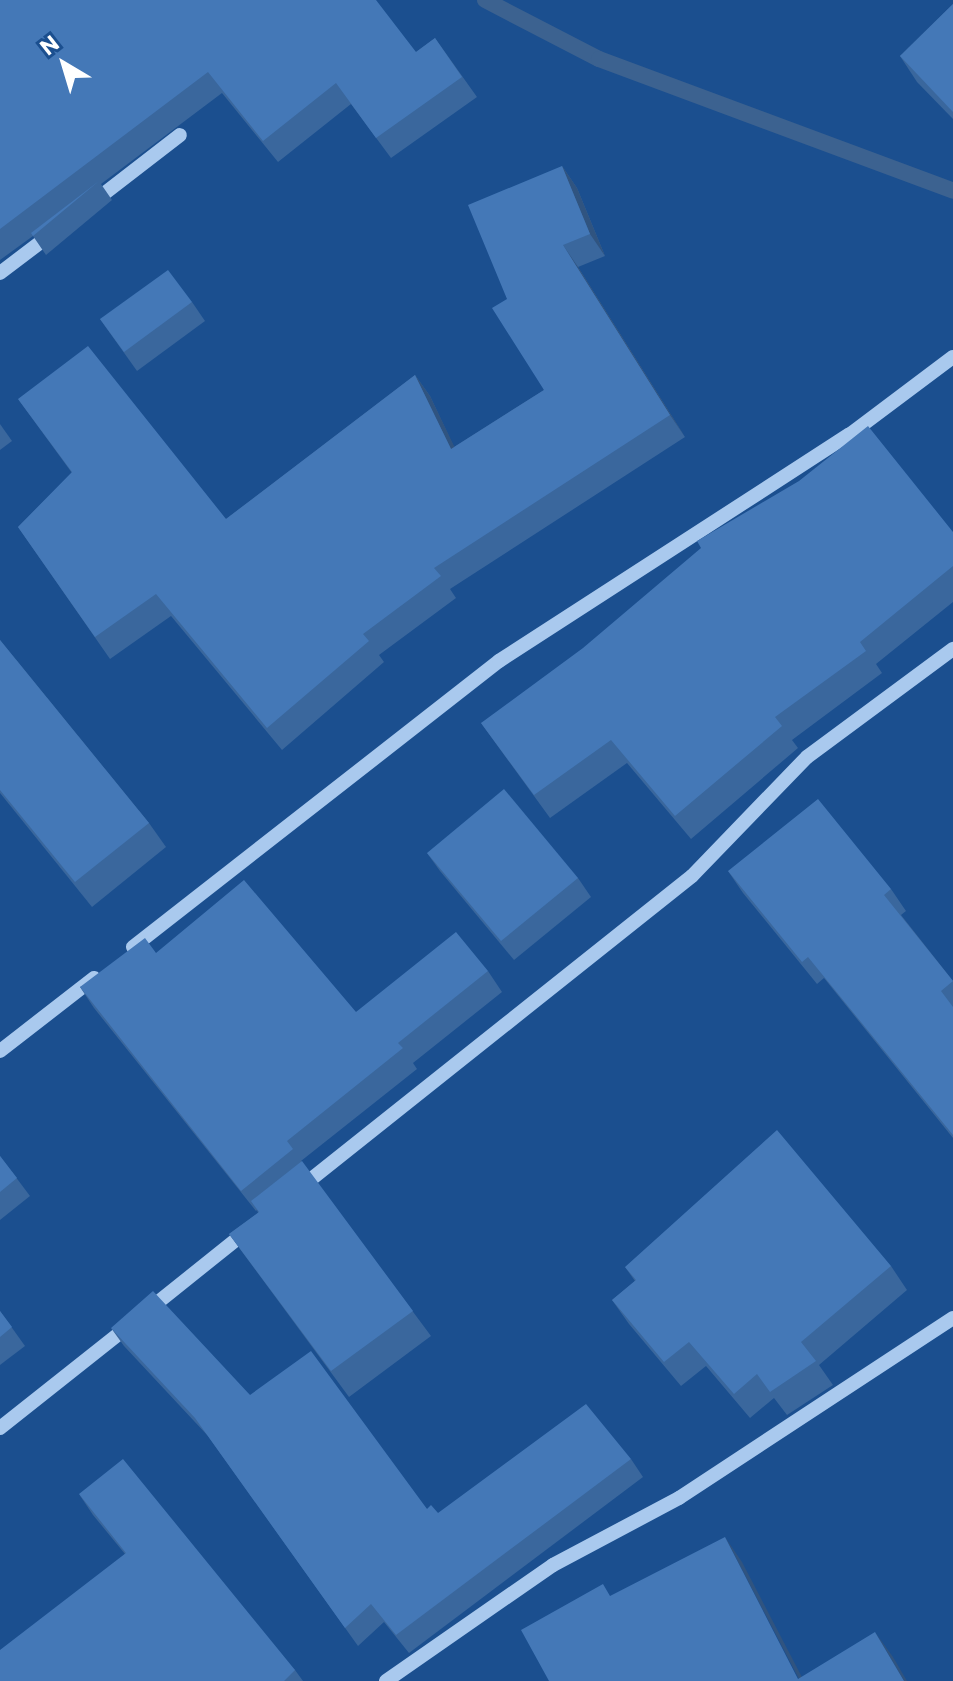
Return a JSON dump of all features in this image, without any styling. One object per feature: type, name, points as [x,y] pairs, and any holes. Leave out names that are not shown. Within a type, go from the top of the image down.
[{"type":"street","points":[[0,273],[180,135]]},
{"type":"street","points":[[125,954],[499,661],[849,435],[953,357]]},
{"type":"street","points":[[284,1201],[692,876],[807,757],[953,649]]},
{"type":"street","points":[[0,1051],[112,963]]},
{"type":"street","points":[[0,1428],[259,1221]]},
{"type":"street","points":[[386,1681],[553,1565],[679,1498],[953,1318]]},
{"type":"building","points":[[0,0],[376,0],[416,52],[435,38],[462,77],[376,138],[336,83],[263,141],[208,72],[0,229]]},
{"type":"building","points":[[953,4],[953,112],[900,56]]},
{"type":"building","points":[[562,166],[590,234],[563,245],[670,415],[434,568],[441,576],[363,634],[369,641],[267,728],[156,594],[95,637],[18,527],[72,472],[18,399],[88,346],[226,519],[415,375],[451,449],[544,390],[492,308],[507,299],[468,205]]},
{"type":"building","points":[[99,181],[33,236],[31,233]]},
{"type":"building","points":[[168,270],[192,302],[124,352],[100,319]]},
{"type":"building","points":[[868,426],[953,532],[953,566],[860,642],[866,651],[775,717],[782,726],[675,816],[611,740],[534,795],[481,723],[583,648],[701,548],[697,541],[799,481]]},
{"type":"building","points":[[0,640],[149,823],[75,882],[0,790]]},
{"type":"building","points":[[504,789],[578,878],[501,941],[427,853]]},
{"type":"building","points":[[818,799],[891,889],[884,895],[953,981],[941,991],[953,1007],[953,1135],[808,957],[802,962],[728,871]]},
{"type":"building","points":[[244,880],[356,1012],[456,932],[488,971],[398,1043],[403,1048],[287,1141],[293,1149],[241,1191],[80,987],[145,938],[156,953]]},
{"type":"building","points":[[777,1130],[891,1266],[801,1342],[816,1361],[770,1392],[757,1374],[734,1394],[689,1342],[664,1362],[612,1300],[636,1280],[625,1267]]},
{"type":"building","points":[[0,1156],[17,1178],[0,1192]]},
{"type":"building","points":[[302,1161],[413,1311],[331,1371],[229,1234],[259,1212],[251,1201]]},
{"type":"building","points":[[153,1291],[250,1395],[311,1351],[427,1509],[431,1505],[438,1513],[586,1404],[631,1459],[396,1635],[371,1604],[345,1628],[195,1418],[111,1328]]},
{"type":"building","points":[[0,1311],[12,1327],[0,1337]]},
{"type":"building","points":[[123,1459],[295,1670],[284,1681],[0,1681],[0,1650],[126,1553],[79,1494]]},
{"type":"building","points":[[725,1537],[798,1679],[875,1632],[904,1681],[549,1681],[521,1630],[603,1584],[610,1596]]},
{"type":"waterway","points":[[485,0],[599,59],[953,191]]}]
